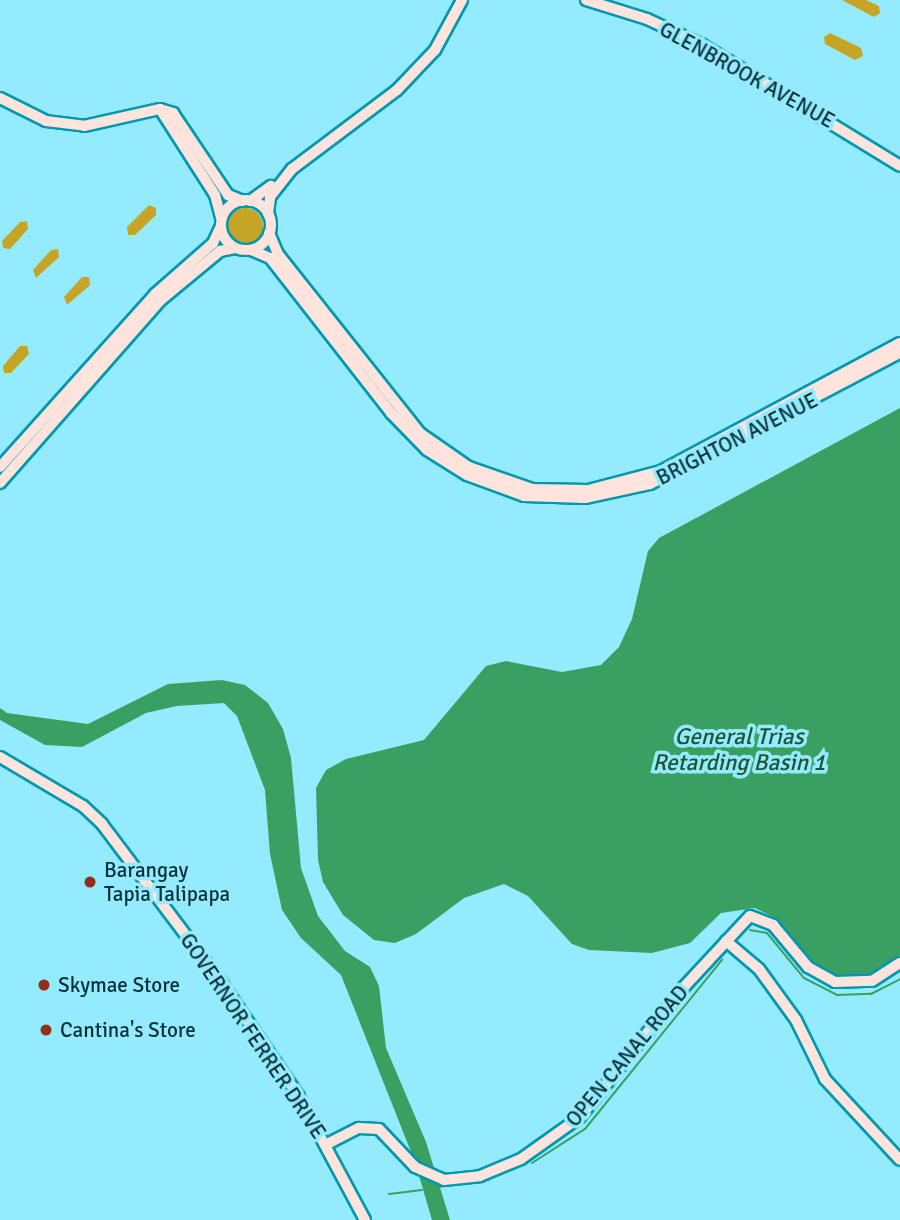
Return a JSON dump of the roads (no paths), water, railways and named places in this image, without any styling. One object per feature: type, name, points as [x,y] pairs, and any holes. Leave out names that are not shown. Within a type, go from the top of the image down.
[{"type":"street","points":[[0,467],[155,294],[213,243],[229,206],[263,195],[303,152],[393,86],[429,45],[455,0]]},
{"type":"street","points":[[0,483],[161,300],[220,251],[235,248],[251,250],[269,233],[267,204],[292,169],[397,90],[435,50],[462,0]]},
{"type":"street","name":"GLENBROOK AVENUE","points":[[586,0],[647,19],[701,44],[900,166]]},
{"type":"street","name":"GLENBROOK AVENUE","points":[[611,0],[705,40],[900,160]]},
{"type":"street","points":[[0,97],[46,121],[84,126],[160,109],[175,116],[228,195],[246,201],[268,214]]},
{"type":"street","points":[[160,109],[215,195],[225,239],[235,248]]},
{"type":"street","name":"BRIGHTON AVENUE","points":[[269,233],[278,254],[420,433],[476,471],[532,489],[588,490],[661,471],[900,343]]},
{"type":"street","name":"BRIGHTON AVENUE","points":[[251,250],[270,258],[391,413],[427,450],[467,475],[524,496],[585,498],[650,484],[900,353]]},
{"type":"street","name":"GOVERNOR FERRER DRIVE","points":[[0,757],[53,787],[102,824],[221,982],[327,1144],[364,1219]]},
{"type":"street","name":"OPEN CANAL ROAD","points":[[327,1144],[359,1128],[374,1127],[393,1138],[415,1167],[431,1172],[441,1180],[480,1176],[521,1158],[567,1129],[730,937],[754,920],[768,921],[808,967],[835,982],[872,981],[900,963]]},
{"type":"street","points":[[730,937],[759,969],[796,1020],[825,1079],[900,1160]]},
{"type":"water","name":"General Trias Retarding Basin 1","points":[[900,408],[900,955],[891,966],[876,976],[829,977],[802,956],[773,917],[755,908],[721,913],[690,943],[652,953],[589,950],[572,944],[528,896],[504,884],[464,898],[416,934],[395,943],[374,940],[343,915],[323,882],[318,860],[316,788],[326,770],[346,759],[424,740],[486,666],[506,661],[562,672],[601,665],[619,647],[632,619],[648,551],[659,538]]},
{"type":"water","points":[[222,680],[245,685],[268,703],[283,729],[291,758],[301,868],[318,916],[345,951],[370,967],[379,986],[386,1048],[426,1142],[450,1220],[432,1220],[415,1162],[341,975],[301,938],[282,910],[270,854],[265,790],[237,716],[224,703],[177,706],[146,713],[82,747],[45,745],[0,720],[0,708],[7,713],[88,724],[168,684]]},
{"type":"waterway","points":[[750,930],[767,933],[804,978],[837,995],[871,994],[900,979]]},
{"type":"waterway","points":[[532,1163],[585,1129],[722,960]]},
{"type":"waterway","points":[[438,1187],[489,1180]]},
{"type":"waterway","points":[[389,1194],[422,1190]]},
{"type":"place","name":"Barangay Tapia Talipapa","points":[[90,882]]},
{"type":"place","name":"Skymae Store","points":[[44,985]]},
{"type":"place","name":"Cantina's Store","points":[[46,1030]]}]
